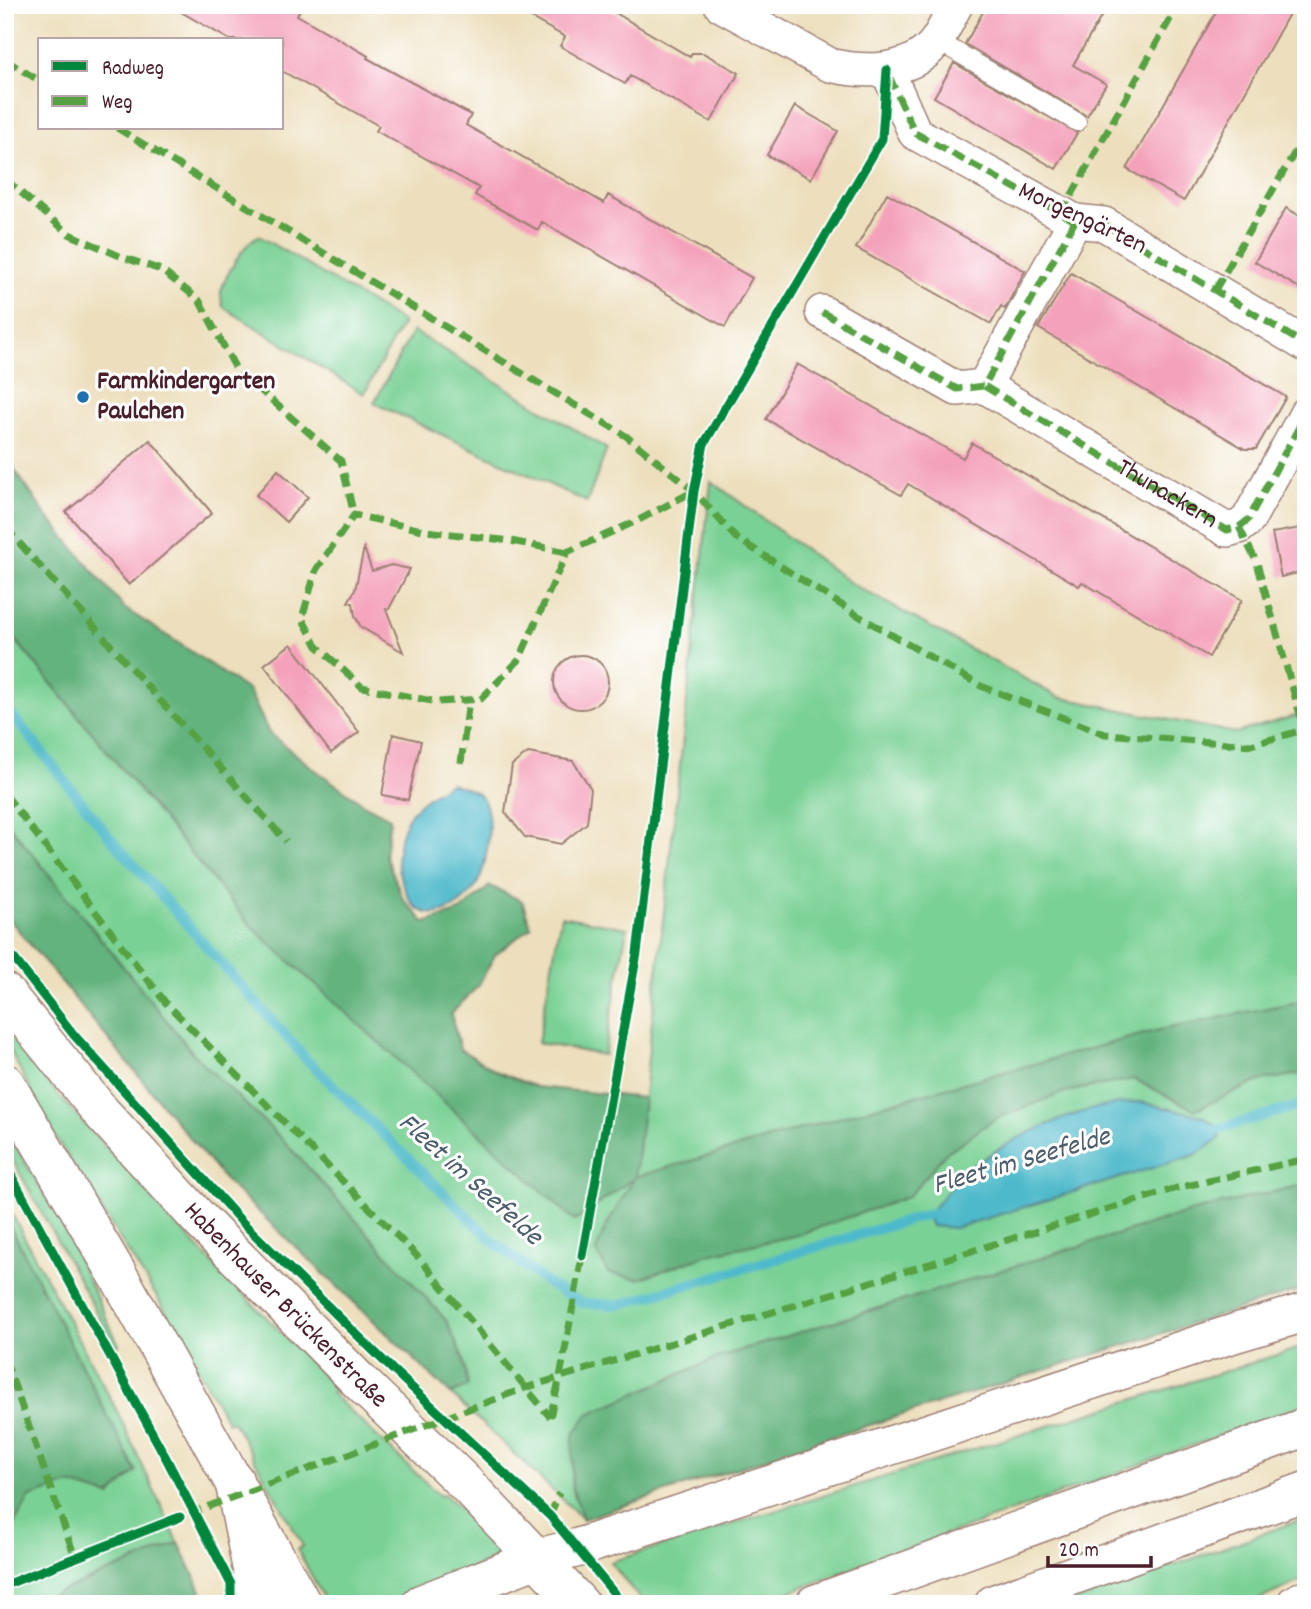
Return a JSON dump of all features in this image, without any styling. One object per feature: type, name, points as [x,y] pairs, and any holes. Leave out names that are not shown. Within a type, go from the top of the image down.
[{"type":"main road","name":"Habenhauser Brückenstraße","points":[[5,993],[101,1112],[202,1222],[359,1381],[466,1484],[580,1604]]},
{"type":"main road","points":[[5,1083],[234,1480],[263,1578],[302,1604]]},
{"type":"main road","points":[[433,1601],[538,1558],[577,1548],[1196,1345],[1306,1312]]},
{"type":"main road","points":[[815,1604],[1306,1427]]},
{"type":"main road","points":[[994,1604],[1306,1491]]},
{"type":"main road","points":[[1296,1604],[1306,1600]]},
{"type":"street","points":[[720,5],[830,65],[848,69],[887,70],[916,58],[936,40],[956,5]]},
{"type":"street","name":"Morgengärten","points":[[887,70],[915,133],[1075,221],[1104,224],[1306,345]]},
{"type":"street","points":[[984,386],[1075,221]]},
{"type":"street","name":"Thunackern","points":[[822,312],[957,389],[984,386],[1227,530],[1239,527],[1248,520],[1306,414]]},
{"type":"lane","points":[[936,40],[1077,122]]},
{"type":"green space","points":[[259,236],[403,322],[364,394],[223,307],[221,291],[227,276],[247,245]]},
{"type":"green space","points":[[413,331],[607,449],[587,502],[374,403]]},
{"type":"green space","points":[[5,456],[46,515],[124,608],[249,691],[269,733],[365,805],[390,818],[385,855],[403,899],[425,923],[460,911],[490,886],[522,901],[531,927],[495,955],[478,986],[451,1014],[460,1049],[498,1072],[536,1087],[644,1098],[635,1177],[879,1106],[1155,1031],[1306,1000],[1306,1073],[1259,1081],[1195,1110],[1134,1079],[1065,1092],[995,1119],[946,1153],[908,1197],[794,1236],[709,1254],[639,1279],[608,1273],[596,1251],[605,1228],[634,1178],[575,1221],[251,926],[5,627]]},
{"type":"green space","points":[[711,481],[852,584],[1058,697],[1235,733],[1306,713],[1306,1288],[841,1434],[583,1519],[223,1178],[5,914],[5,627],[251,926],[635,1177]]},
{"type":"green space","points":[[5,820],[196,1057],[285,1142],[446,1320],[463,1358],[468,1386],[451,1394],[223,1178],[5,914]]},
{"type":"green space","points":[[561,916],[627,928],[604,1055],[538,1043]]},
{"type":"green space","points":[[5,1026],[59,1096],[204,1254],[335,1387],[331,1393],[440,1496],[444,1494],[507,1553],[391,1604],[327,1604],[297,1549],[303,1546],[233,1421],[228,1423],[163,1307],[51,1130],[5,1041]]},
{"type":"green space","points":[[5,1128],[61,1223],[119,1345],[115,1346],[5,1146]]},
{"type":"green space","points":[[1306,1184],[1306,1288],[841,1434],[583,1519],[572,1488],[573,1435],[588,1414],[719,1357],[1197,1210]]},
{"type":"green space","points":[[5,1201],[118,1413],[207,1604],[5,1604]]},
{"type":"green space","points":[[8,1222],[136,1471],[110,1496],[70,1484],[30,1497],[6,1538],[5,1224]]},
{"type":"green space","points":[[1306,1346],[1306,1404],[757,1604],[644,1604],[610,1562]]},
{"type":"green space","points":[[1306,1518],[1306,1579],[1248,1604],[1066,1604]]},
{"type":"green space","points":[[179,1543],[207,1604],[30,1604]]},
{"type":"water","points":[[450,783],[468,789],[483,799],[489,828],[484,864],[478,882],[464,900],[444,912],[423,912],[408,896],[401,879],[397,862],[400,837],[414,809]]},
{"type":"water","points":[[1141,1102],[1202,1116],[1220,1128],[1219,1139],[1195,1155],[955,1228],[931,1226],[927,1215],[946,1193],[973,1166],[997,1150],[1036,1129],[1078,1113],[1100,1107]]},
{"type":"building","points":[[169,5],[303,5],[297,15],[368,56],[367,58],[471,115],[466,125],[604,203],[608,195],[752,278],[725,327],[542,222],[538,230],[475,195],[479,188],[376,131],[379,126],[284,72],[284,38],[227,38]]},
{"type":"building","points":[[508,5],[602,5],[690,57],[692,53],[703,53],[739,73],[711,122],[630,76],[625,84],[560,46],[565,37]]},
{"type":"building","points":[[987,5],[1108,5],[1073,65],[1106,84],[1087,116],[965,44]]},
{"type":"building","points":[[1220,5],[1294,5],[1184,201],[1127,169]]},
{"type":"building","points":[[954,63],[1077,133],[1056,169],[934,97]]},
{"type":"building","points":[[795,106],[838,131],[811,179],[767,155]]},
{"type":"building","points":[[887,193],[1025,271],[1005,309],[1001,306],[991,324],[856,248]]},
{"type":"building","points":[[1286,208],[1306,219],[1306,292],[1255,262]]},
{"type":"building","points":[[1071,273],[1286,397],[1256,449],[1245,449],[1038,328]]},
{"type":"building","points":[[797,364],[963,458],[972,443],[1242,600],[1209,657],[1082,582],[1079,586],[908,484],[901,495],[766,419]]},
{"type":"building","points":[[150,440],[212,513],[129,585],[66,512]]},
{"type":"building","points":[[278,470],[308,497],[286,522],[256,495]]},
{"type":"building","points":[[1306,527],[1306,571],[1281,577],[1272,533]]},
{"type":"building","points":[[364,548],[372,571],[391,565],[410,569],[389,609],[386,609],[403,652],[361,627],[355,616],[353,603],[348,602],[355,590]]},
{"type":"building","points":[[291,644],[359,732],[331,753],[264,665]]},
{"type":"building","points":[[581,655],[600,663],[608,682],[600,701],[581,709],[562,701],[554,682],[562,663]]},
{"type":"building","points":[[393,734],[421,741],[408,800],[382,795]]},
{"type":"building","points":[[528,753],[573,761],[591,789],[587,823],[561,844],[525,837],[505,812],[512,765]]},
{"type":"waterway","name":"Fleet im Seefelde","points":[[5,706],[113,841],[307,1060],[495,1243],[550,1285],[582,1303],[618,1305],[940,1211]]},
{"type":"waterway","name":"Fleet im Seefelde","points":[[1207,1132],[1306,1104]]},
{"type":"marked path","points":[[1061,214],[1178,5]]},
{"type":"marked path","points":[[5,60],[38,80]]},
{"type":"marked path","points":[[889,76],[915,133],[1075,221],[1104,224],[1306,345]]},
{"type":"marked path","points":[[120,130],[626,436],[694,491],[735,537],[857,615],[981,686],[1105,734],[1251,745],[1306,729]]},
{"type":"marked path","points":[[1215,290],[1306,133]]},
{"type":"marked path","points":[[5,179],[69,234],[122,257],[161,270],[199,300],[236,369],[341,461],[354,515]]},
{"type":"marked path","points":[[1075,221],[984,386],[1227,530],[1239,527],[1248,520],[1306,414]]},
{"type":"marked path","points":[[822,312],[957,389],[984,386]]},
{"type":"marked path","points":[[567,552],[511,541],[427,531],[354,515],[316,570],[302,618],[317,646],[362,687],[437,702],[481,699],[519,660],[567,552],[637,521],[694,491]]},
{"type":"marked path","points":[[5,527],[286,841]]},
{"type":"marked path","points":[[1239,527],[1257,563],[1304,729]]},
{"type":"marked path","points":[[461,763],[469,700]]},
{"type":"marked path","points":[[5,794],[165,1002],[418,1257],[550,1417]]},
{"type":"marked path","points":[[188,1514],[525,1388],[1177,1188],[1306,1159]]},
{"type":"marked path","points":[[550,1417],[583,1251]]},
{"type":"marked path","points":[[5,1359],[75,1557]]},
{"type":"marked path","points":[[550,1516],[559,1493]]},
{"type":"cycle path","points":[[582,1256],[637,953],[694,491],[704,444],[882,139],[887,70]]},
{"type":"cycle path","points":[[5,947],[74,1035],[241,1221],[392,1369],[550,1516],[623,1604]]},
{"type":"cycle path","points":[[5,1164],[166,1458],[231,1584],[231,1604]]},
{"type":"cycle path","points":[[5,1585],[180,1517]]},
{"type":"place","name":"Farmkindergarten Paulchen","points":[[83,397]]}]
